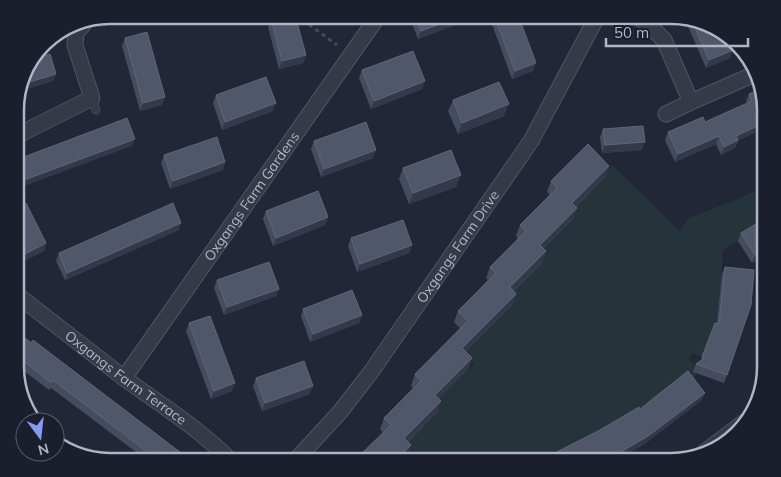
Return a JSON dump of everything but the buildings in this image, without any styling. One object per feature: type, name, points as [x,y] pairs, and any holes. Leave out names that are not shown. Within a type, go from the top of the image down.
[{"type":"street","name":"Oxgangs Farm Gardens","points":[[124,378],[373,24]]},
{"type":"street","name":"Oxgangs Farm Drive","points":[[302,453],[340,412],[371,372],[531,141],[593,24]]},
{"type":"street","points":[[647,24],[664,40],[691,102]]},
{"type":"street","points":[[24,133],[94,104],[75,45],[76,33],[79,29]]},
{"type":"street","points":[[666,114],[750,76]]},
{"type":"street","name":"Oxgangs Farm Terrace","points":[[24,300],[124,378],[215,444],[224,453]]},
{"type":"path","points":[[308,24],[352,56]]},
{"type":"shaded area","points":[[612,165],[680,231],[689,218],[757,190],[757,231],[723,250],[721,282],[723,283],[717,325],[714,324],[704,357],[692,353],[689,361],[699,365],[694,379],[690,376],[659,403],[567,453],[404,453],[400,449],[431,406],[474,364],[464,353],[536,256],[573,219],[568,214],[605,177],[603,174]]}]
